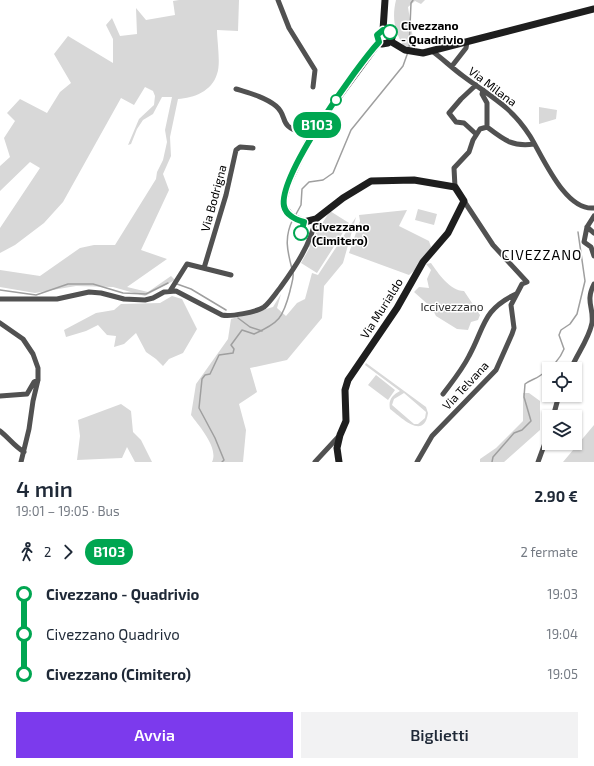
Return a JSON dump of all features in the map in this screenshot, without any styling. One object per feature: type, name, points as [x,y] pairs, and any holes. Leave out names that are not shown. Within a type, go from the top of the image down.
[{"type":"street","points":[[278,0],[289,28],[315,70],[313,87]]},
{"type":"street","points":[[379,42],[377,35],[383,30],[385,0]]},
{"type":"street","points":[[379,42],[385,44],[393,43],[412,52],[432,51],[594,9]]},
{"type":"street","points":[[383,30],[390,32],[393,43]]},
{"type":"street","points":[[379,42],[320,120],[312,133],[285,192],[284,207],[292,217],[301,222],[316,219],[361,185],[371,181],[414,180],[455,187],[454,168],[469,152],[476,134],[480,129],[487,127]]},
{"type":"street","name":"Via Milana","points":[[452,66],[466,48],[467,42]]},
{"type":"street","name":"Via Milana","points":[[432,51],[476,85],[498,99],[515,114],[557,185],[572,199],[592,208]]},
{"type":"street","points":[[476,85],[449,113],[456,122],[464,123],[476,134]]},
{"type":"street","points":[[236,89],[265,98],[278,107],[285,123],[291,130],[303,133],[309,130],[317,120],[320,120]]},
{"type":"street","points":[[483,90],[482,94],[487,103],[487,127]]},
{"type":"street","points":[[487,127],[512,144],[521,146],[534,144]]},
{"type":"street","name":"Via Bodrigna","points":[[204,268],[226,195],[236,150],[240,147],[253,148]]},
{"type":"street","name":"Via Telvana","points":[[417,462],[432,436],[496,370],[514,328],[511,305],[522,284],[527,282],[493,245],[455,187]]},
{"type":"street","name":"Via Murialdo","points":[[339,462],[337,448],[340,435],[346,421],[345,390],[348,380],[397,308],[423,262],[448,233],[464,201]]},
{"type":"street","points":[[594,216],[587,226],[584,242],[591,247],[594,256]]},
{"type":"street","points":[[0,299],[57,299],[89,292],[101,293],[124,299],[145,300],[170,291],[183,293],[222,315],[228,316],[256,310],[264,307],[291,274],[314,230],[316,219]]},
{"type":"street","points":[[587,226],[594,233]]},
{"type":"street","points":[[170,291],[187,264],[231,276]]},
{"type":"street","points":[[574,362],[592,322],[590,293],[594,284]]},
{"type":"street","name":"Via Telvana","points":[[443,394],[455,379],[469,356],[485,319],[499,303],[516,294]]},
{"type":"street","points":[[0,324],[23,339],[33,354],[38,368],[38,380],[21,462]]},
{"type":"street","points":[[0,396],[27,394],[34,382],[38,380]]},
{"type":"street","points":[[0,431],[14,445],[24,452]]},
{"type":"street","name":"Via Murialdo","points":[[315,462],[340,435]]},
{"type":"street","points":[[538,462],[542,450]]},
{"type":"green space","points":[[239,0],[238,31],[217,30],[219,64],[215,80],[202,92],[190,97],[178,99],[170,137],[171,156],[163,174],[169,190],[141,250],[167,259],[127,287],[148,292],[171,276],[175,280],[145,296],[113,287],[76,286],[35,293],[0,287],[0,270],[40,276],[80,248],[94,245],[115,245],[156,179],[157,172],[163,160],[167,142],[165,130],[172,97],[162,97],[153,114],[143,120],[137,129],[131,144],[128,145],[139,119],[154,105],[155,96],[153,91],[145,87],[134,105],[121,98],[63,202],[44,223],[15,245],[0,253],[0,228],[40,168],[30,162],[0,191],[0,166],[10,157],[4,138],[15,121],[7,113],[20,99],[47,113],[60,92],[71,83],[54,54],[68,36],[113,63],[113,39],[106,25],[112,18],[120,36],[137,34],[136,8],[146,20],[175,15],[173,1]]},
{"type":"green space","points":[[396,0],[425,0],[421,4],[415,1],[408,7],[412,33],[416,42],[413,48],[403,45],[396,29],[394,12]]},
{"type":"green space","points":[[539,107],[557,110],[556,119],[539,124]]},
{"type":"green space","points":[[418,209],[437,214],[434,225],[415,220]]},
{"type":"green space","points":[[407,210],[399,226],[429,241],[431,247],[415,270],[409,275],[349,253],[360,221],[359,215]]},
{"type":"green space","points":[[330,211],[349,223],[317,273],[301,263],[310,247],[308,246]]},
{"type":"green space","points":[[356,217],[343,263],[324,286],[322,318],[287,360],[250,368],[257,392],[239,404],[246,430],[243,462],[212,462],[213,450],[211,444],[191,415],[196,384],[228,339],[231,319],[273,307],[281,294],[277,308],[286,316],[297,303],[305,299],[312,273],[318,275]]},
{"type":"green space","name":"Iccivezzano","points":[[431,263],[449,285],[464,291],[480,315],[478,320],[471,322],[468,330],[457,329],[436,316],[432,308],[414,292],[419,287],[429,288],[427,279],[431,270],[426,264]]},
{"type":"green space","points":[[172,296],[182,299],[197,329],[183,353],[169,359],[163,366],[146,352],[136,333],[124,344],[114,347],[116,336],[107,335],[98,325],[86,331],[66,337],[64,330],[96,313],[114,310],[121,304],[160,303]]},
{"type":"green space","points":[[366,363],[426,407],[428,413],[426,421],[422,425],[417,426],[406,421],[390,409],[392,398],[400,391],[365,365]],"holes":[[[404,393],[426,412],[425,418],[418,424],[414,424],[392,405],[394,399]]]},
{"type":"green space","points":[[376,375],[395,390],[388,400],[368,385]]},
{"type":"green space","points":[[523,393],[529,393],[540,401],[540,430],[504,462],[480,462],[480,459],[496,448],[523,421]]},
{"type":"green space","points":[[121,404],[131,411],[133,432],[141,440],[152,462],[135,462],[127,447],[122,458],[77,460],[80,436],[78,420]]},
{"type":"green space","points":[[594,425],[594,462],[563,462],[573,450],[582,450],[582,439]]},
{"type":"waterway","points":[[409,49],[411,3],[413,0]]},
{"type":"waterway","points":[[295,216],[301,205],[302,189],[309,182],[323,180],[333,173],[351,130],[403,66],[408,52]]},
{"type":"waterway","points":[[292,269],[287,238],[293,219]]},
{"type":"waterway","points":[[492,462],[493,457],[514,433],[522,430],[531,421],[524,397],[525,384],[548,370],[564,349],[559,335],[561,330],[570,324],[577,314],[585,281],[578,232]]},
{"type":"waterway","points":[[222,462],[224,460],[215,438],[199,408],[202,379],[205,375],[210,374],[219,355],[233,353],[234,349],[231,345],[242,330],[254,334],[275,323],[285,308],[293,280],[293,273]]},
{"type":"waterway","points":[[0,290],[36,295],[68,284],[93,284],[123,293],[146,294],[168,283]]},
{"type":"waterway","points":[[177,284],[191,289],[226,310]]},
{"type":"waterway","points":[[238,318],[250,327],[262,331]]},
{"type":"bus line","name":"B103","points":[[301,233],[304,222],[292,217],[287,213],[284,207],[285,192],[288,184],[312,133],[320,120],[379,42],[377,35],[383,30],[390,32]]},
{"type":"place","name":"Civezzano - Quadrivio","points":[[390,32]]},
{"type":"place","name":"Civezzano (Cimitero)","points":[[301,233]]},
{"type":"district","name":"CIVEZZANO","points":[[542,254]]}]
